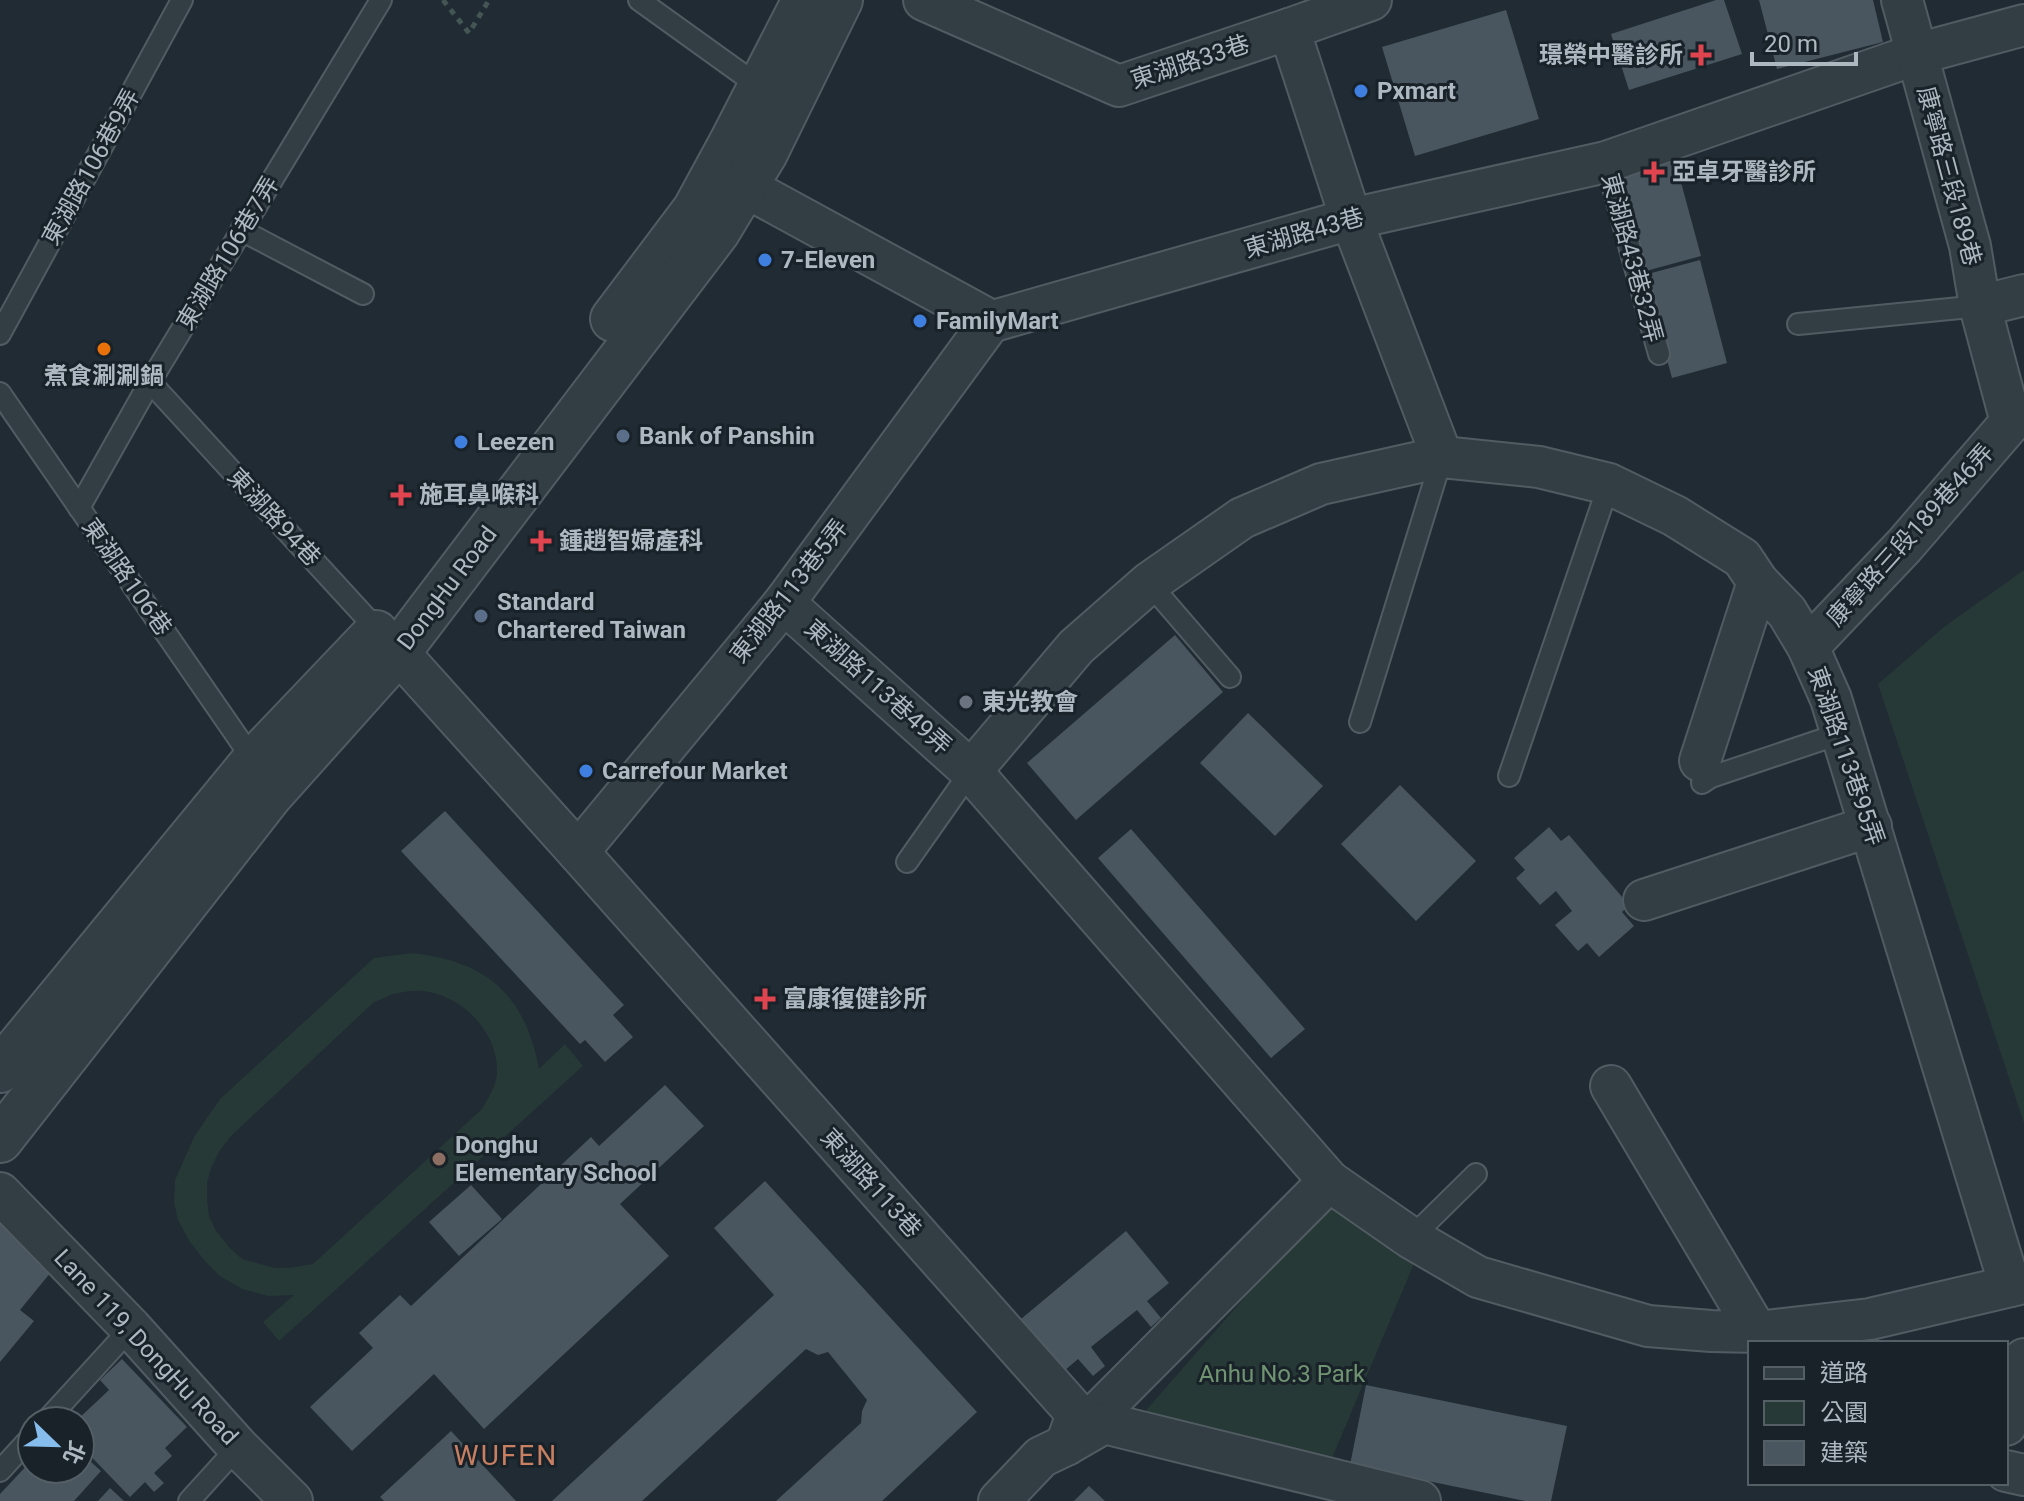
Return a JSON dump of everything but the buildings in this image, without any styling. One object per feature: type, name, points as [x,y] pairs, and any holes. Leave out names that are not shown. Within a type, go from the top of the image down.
[{"type":"street","name":"DongHu Road","points":[[0,1140],[388,641],[717,232],[730,179],[760,87],[805,0]]},
{"type":"street","name":"DongHu Road","points":[[730,179],[765,153],[840,0]]},
{"type":"street","name":"東湖路33巷","points":[[924,0],[1119,86],[1371,0]]},
{"type":"street","name":"康寧路三段189巷","points":[[1902,0],[1970,246],[1980,306],[2018,423]]},
{"type":"street","name":"東湖路43巷","points":[[986,319],[1351,219],[1606,162],[1917,54],[2024,25]]},
{"type":"street","points":[[1289,29],[1351,219],[1442,457]]},
{"type":"street","points":[[730,179],[986,319]]},
{"type":"street","points":[[1980,306],[2024,295]]},
{"type":"street","name":"東湖路113巷5弄","points":[[578,852],[784,603],[986,319]]},
{"type":"street","name":"康寧路三段189巷46弄","points":[[1808,647],[2018,423]]},
{"type":"street","name":"東湖路113巷95弄","points":[[971,771],[1076,647],[1149,583],[1242,518],[1321,484],[1442,457],[1539,467],[1609,484],[1675,516],[1742,558],[1758,582],[1787,612],[1808,647],[1831,699],[2017,1284]]},
{"type":"street","points":[[1701,772],[1758,582]]},
{"type":"street","name":"東湖路113巷49弄","points":[[784,603],[971,771],[1329,1181],[1411,1238],[1478,1277],[1648,1326],[1757,1332],[1870,1319],[2017,1284]]},
{"type":"street","name":"DongHu Road","points":[[0,1070],[254,761],[388,641]]},
{"type":"street","name":"東湖路113巷","points":[[388,641],[1077,1414],[1066,1445]]},
{"type":"street","points":[[1644,900],[1871,826]]},
{"type":"street","points":[[1611,1086],[1757,1332]]},
{"type":"street","points":[[1066,1445],[1329,1181]]},
{"type":"street","name":"Lane 119, DongHu Road","points":[[0,1193],[292,1501]]},
{"type":"street","points":[[2008,1418],[2024,1359]]},
{"type":"street","points":[[999,1501],[1041,1457],[1104,1423],[1420,1501]]},
{"type":"lane","name":"東湖路106巷9弄","points":[[0,334],[182,0]]},
{"type":"lane","name":"東湖路106巷7弄","points":[[79,508],[150,382],[381,0]]},
{"type":"lane","points":[[639,0],[760,87]]},
{"type":"lane","name":"東湖路43巷32弄","points":[[1606,162],[1659,354]]},
{"type":"lane","points":[[241,230],[363,294]]},
{"type":"lane","points":[[1798,324],[1980,306]]},
{"type":"lane","name":"東湖路94巷","points":[[150,382],[388,641]]},
{"type":"lane","name":"東湖路106巷","points":[[0,393],[254,761]]},
{"type":"lane","points":[[1360,722],[1442,457]]},
{"type":"lane","points":[[1509,776],[1609,484]]},
{"type":"lane","points":[[1149,583],[1230,677]]},
{"type":"lane","points":[[1701,772],[1711,777],[1842,733]]},
{"type":"lane","points":[[907,862],[971,771]]},
{"type":"lane","points":[[1411,1238],[1476,1174]]},
{"type":"lane","points":[[61,1405],[131,1328]]},
{"type":"lane","points":[[189,1501],[238,1447]]},
{"type":"lane","points":[[0,1471],[16,1454]]},
{"type":"path","points":[[443,0],[469,33],[489,0]]},
{"type":"green space","points":[[2024,570],[2024,1123],[1878,684],[1944,627]]},
{"type":"green space","points":[[412,953],[438,957],[481,973],[512,1001],[524,1020],[539,1069],[565,1044],[583,1066],[279,1341],[263,1322],[294,1295],[268,1296],[242,1289],[220,1276],[190,1242],[178,1220],[174,1202],[175,1180],[194,1137],[220,1099],[374,958]],"holes":[[[427,991],[456,1002],[478,1021],[486,1033],[496,1060],[497,1074],[482,1109],[313,1264],[275,1268],[242,1259],[216,1231],[209,1216],[207,1183],[220,1150],[231,1136],[373,1003],[393,994]]]},
{"type":"green space","name":"Anhu No.3 Park","points":[[1327,1203],[1416,1259],[1327,1470],[1135,1423]]},
{"type":"place","name":"璟榮中醫診所","points":[[1701,55]]},
{"type":"place","name":"Pxmart","points":[[1361,91]]},
{"type":"place","name":"亞卓牙醫診所","points":[[1654,172]]},
{"type":"place","name":"7-Eleven","points":[[765,260]]},
{"type":"place","name":"FamilyMart","points":[[920,321]]},
{"type":"place","name":"煮食涮涮鍋","points":[[104,349]]},
{"type":"place","name":"Bank of Panshin","points":[[623,436]]},
{"type":"place","name":"Leezen","points":[[461,442]]},
{"type":"place","name":"施耳鼻喉科","points":[[401,495]]},
{"type":"place","name":"鍾趙智婦產科","points":[[541,541]]},
{"type":"place","name":"Standard Chartered Taiwan","points":[[481,616]]},
{"type":"place","name":"東光教會","points":[[966,702]]},
{"type":"place","name":"Carrefour Market","points":[[586,771]]},
{"type":"place","name":"富康復健診所","points":[[765,999]]},
{"type":"place","name":"Donghu Elementary School","points":[[439,1159]]},
{"type":"district","name":"WUFEN","points":[[506,1455]]}]
